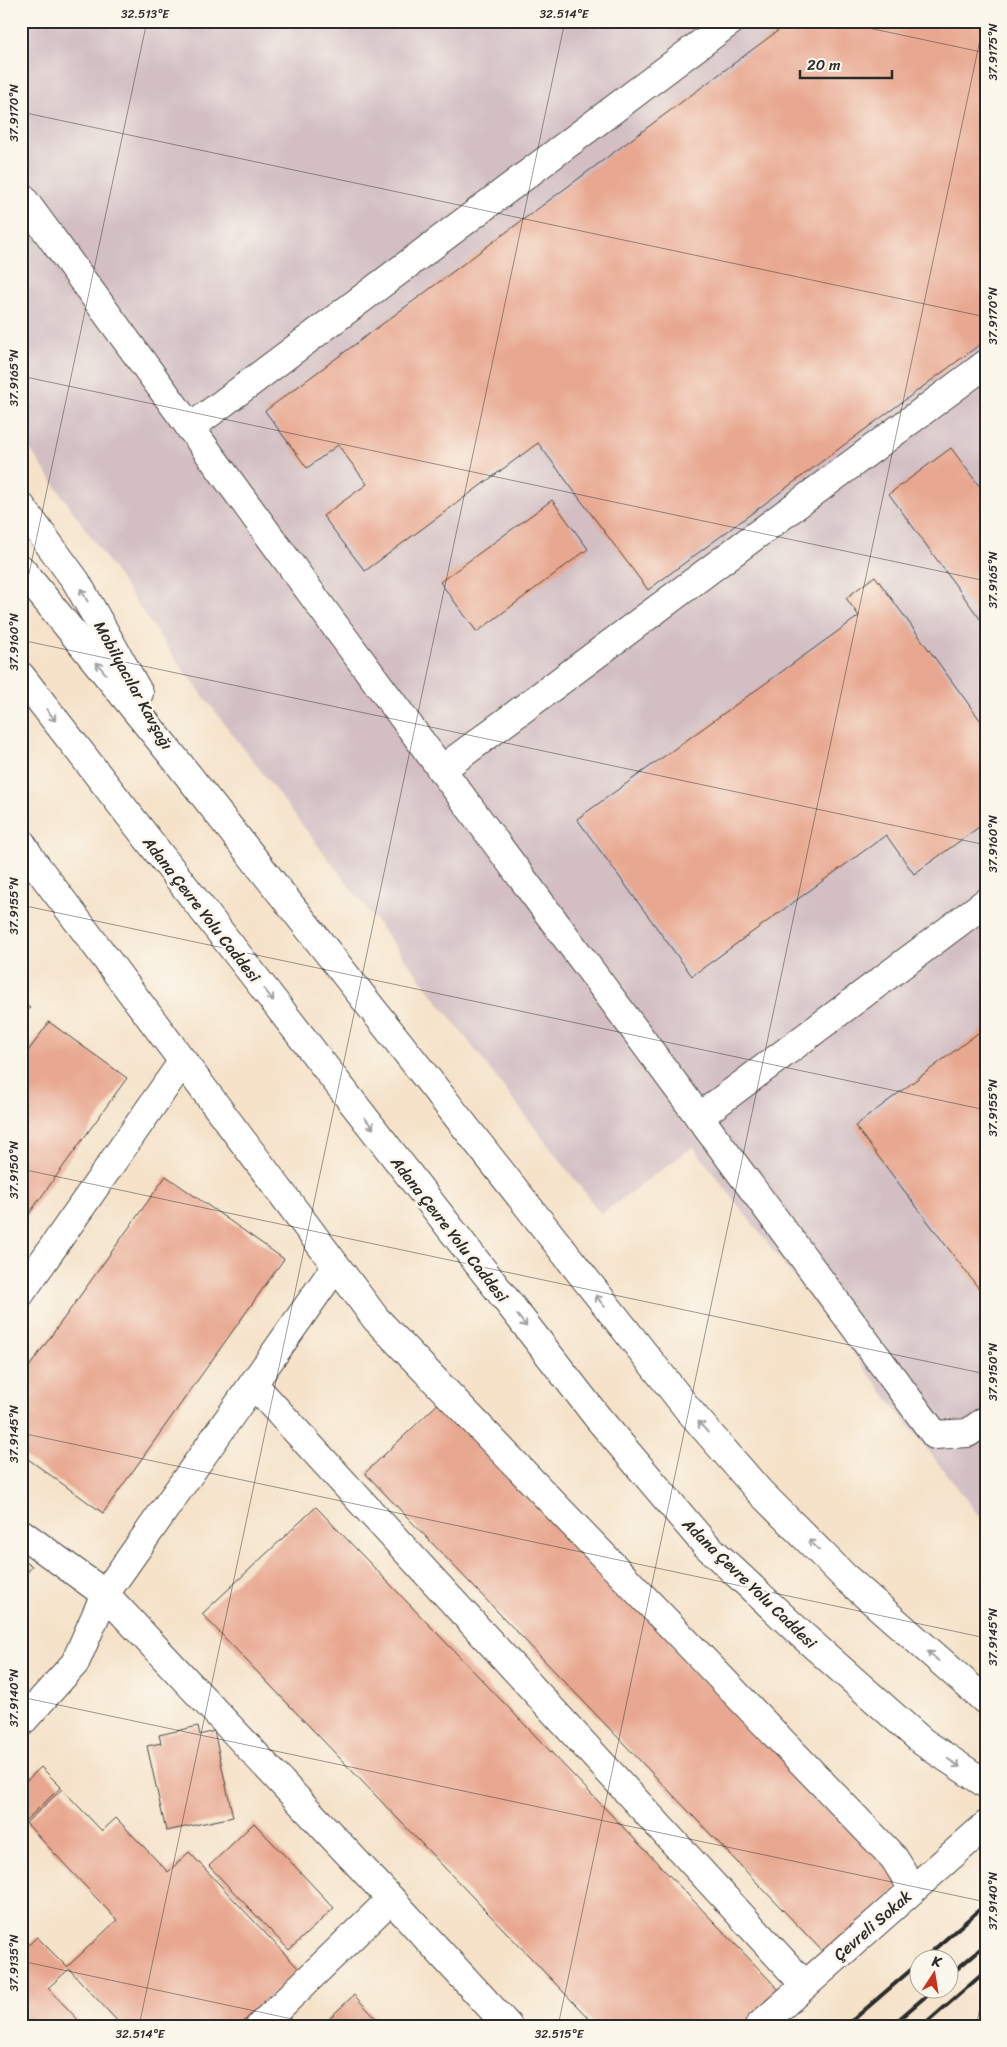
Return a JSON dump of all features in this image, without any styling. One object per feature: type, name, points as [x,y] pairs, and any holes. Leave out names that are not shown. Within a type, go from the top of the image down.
[{"type":"main road","points":[[190,428],[730,21]]},
{"type":"main road","points":[[21,196],[441,770],[935,1435],[968,1433],[986,1420]]},
{"type":"main road","points":[[441,770],[986,364]]},
{"type":"main road","name":"Mobilyacılar Kavşağı","points":[[21,506],[76,581],[176,760]]},
{"type":"main road","name":"Mobilyacılar Kavşağı","points":[[21,569],[176,760]]},
{"type":"main road","name":"Adana Çevre Yolu Caddesi","points":[[21,676],[627,1453],[704,1543],[801,1634],[923,1742],[986,1784]]},
{"type":"main road","points":[[176,760],[687,1408],[759,1491],[838,1570],[977,1694]]},
{"type":"main road","points":[[21,842],[32,860],[376,1319],[894,1858],[913,1889]]},
{"type":"main road","points":[[699,1117],[986,902]]},
{"type":"main road","points":[[21,1293],[183,1062]]},
{"type":"main road","points":[[21,1723],[74,1664],[105,1594],[336,1266]]},
{"type":"main road","points":[[253,1384],[804,1984]]},
{"type":"main road","points":[[21,1533],[105,1594],[508,2026]]},
{"type":"main road","name":"Çevreli Sokak","points":[[759,2026],[804,1984],[986,1825]]},
{"type":"main road","points":[[260,2026],[391,1899]]},
{"type":"shaded area","points":[[21,21],[986,21],[986,1525],[693,1147],[601,1214],[181,667],[21,436]]},
{"type":"building","points":[[791,21],[986,21],[986,340],[648,590],[538,443],[365,571],[323,516],[367,484],[338,445],[307,468],[265,411]]},
{"type":"building","points":[[951,448],[986,495],[986,627],[889,494]]},
{"type":"building","points":[[552,500],[588,549],[477,632],[440,582]]},
{"type":"building","points":[[875,576],[986,728],[986,822],[914,874],[886,835],[692,976],[577,819],[859,616],[846,598]]},
{"type":"building","points":[[21,1002],[30,1008],[21,1020]]},
{"type":"building","points":[[49,1022],[127,1078],[21,1225],[21,1061]]},
{"type":"building","points":[[986,1027],[986,1298],[855,1126]]},
{"type":"building","points":[[166,1176],[284,1259],[103,1513],[21,1454],[21,1378]]},
{"type":"building","points":[[444,1398],[905,1880],[826,1955],[365,1473]]},
{"type":"building","points":[[316,1507],[784,1995],[752,2026],[596,2026],[202,1614]]},
{"type":"building","points":[[21,1559],[32,1566],[21,1581]]},
{"type":"building","points":[[198,1726],[200,1735],[214,1731],[233,1817],[166,1831],[147,1746],[161,1743],[159,1735]]},
{"type":"building","points":[[41,1767],[61,1787],[22,1824],[25,1828],[21,1831],[21,1786]]},
{"type":"building","points":[[62,1789],[102,1831],[116,1818],[168,1872],[189,1852],[299,1969],[239,2026],[122,2026],[69,1969],[48,1988],[84,2026],[21,2026],[21,1952],[37,1937],[67,1967],[117,1920],[26,1823]]},
{"type":"building","points":[[254,1823],[334,1908],[289,1950],[209,1866]]},
{"type":"building","points":[[354,1995],[383,2026],[321,2026]]},
{"type":"railway","points":[[933,1950],[986,1904]]},
{"type":"railway","points":[[960,1966],[986,1944]]},
{"type":"railway","points":[[846,2026],[910,1971]]},
{"type":"railway","points":[[923,2026],[986,1971]]},
{"type":"railway","points":[[891,2026],[921,2000]]}]
